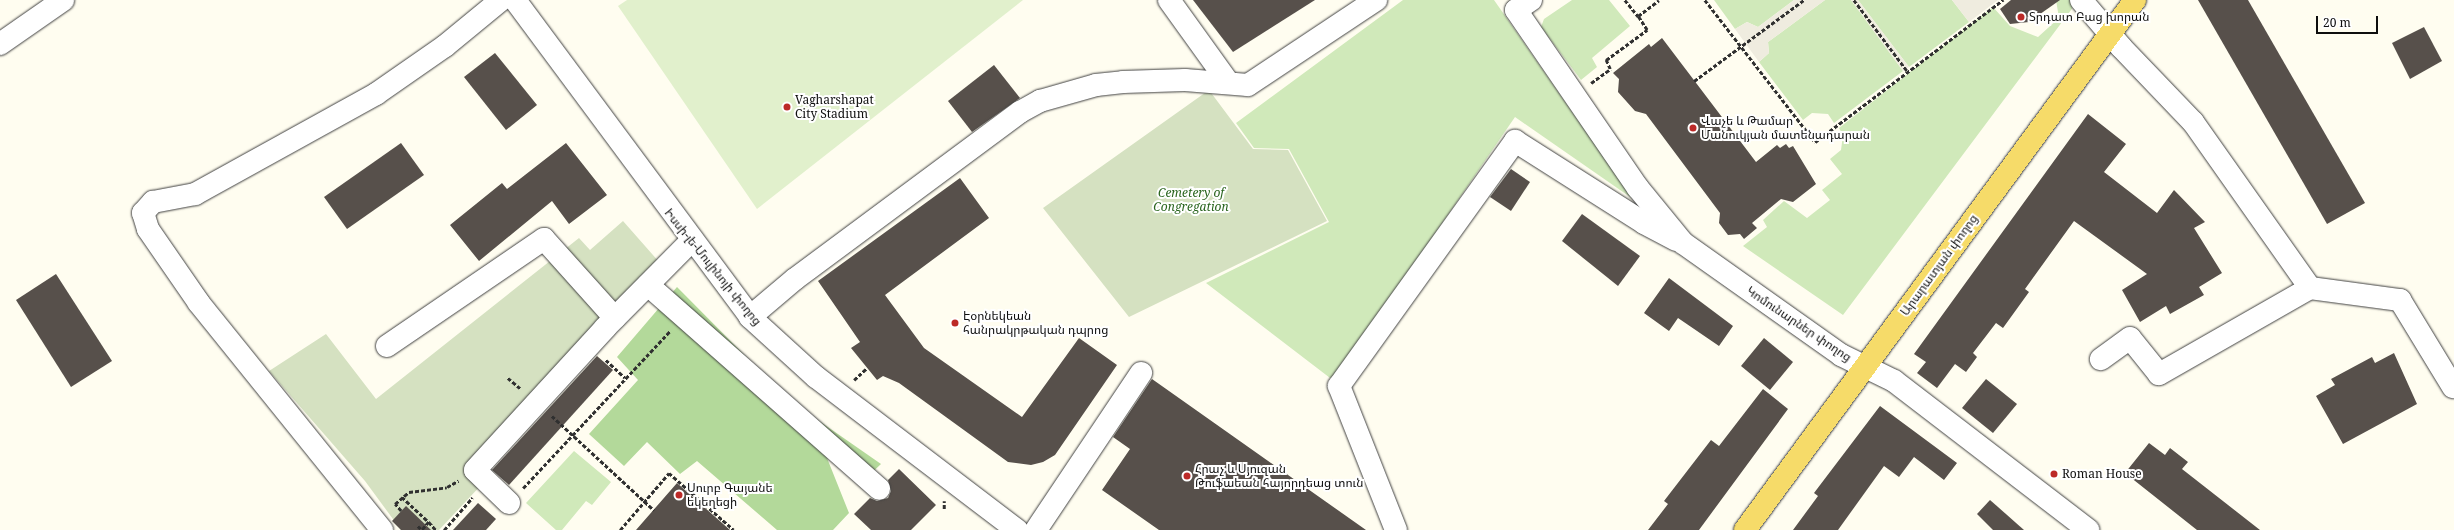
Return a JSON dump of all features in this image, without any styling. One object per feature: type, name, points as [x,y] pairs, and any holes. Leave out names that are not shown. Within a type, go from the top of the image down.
[{"type":"main road","name":"Արարատյան փողոց","points":[[1745,530],[1864,366],[2135,0]]},
{"type":"street","points":[[0,44],[63,0]]},
{"type":"street","points":[[382,530],[199,303],[148,229],[143,213],[153,202],[195,194],[376,94],[445,46],[501,0]]},
{"type":"street","name":"Իսսի-լե-Մուլինոյի փողոց","points":[[515,0],[691,241],[750,317],[816,377],[1017,530]]},
{"type":"street","points":[[1169,0],[1228,82]]},
{"type":"street","points":[[750,317],[801,274],[1020,112],[1040,101],[1096,85],[1185,80],[1228,82],[1248,85],[1376,0]]},
{"type":"street","points":[[2081,0],[2110,34],[2193,122],[2310,288]]},
{"type":"street","name":"Կոմունարներ փողոց","points":[[1519,3],[1575,95],[1638,188],[1683,244],[1841,355],[1894,380],[2088,530]]},
{"type":"street","points":[[1396,530],[1339,386],[1514,140],[1644,223],[1683,244]]},
{"type":"street","points":[[387,346],[544,239],[615,318]]},
{"type":"street","points":[[509,503],[481,476],[615,318],[691,241]]},
{"type":"street","points":[[648,285],[879,489]]},
{"type":"street","points":[[2101,358],[2130,338],[2159,374],[2310,288],[2400,300],[2453,387]]},
{"type":"street","points":[[1036,530],[1142,373]]},
{"type":"path","points":[[1575,95],[1610,69],[1606,60],[1647,30],[1625,0]]},
{"type":"path","points":[[1638,16],[1659,0]]},
{"type":"path","points":[[1705,0],[1815,142],[2003,0]]},
{"type":"path","points":[[1694,81],[1804,0]]},
{"type":"path","points":[[1854,0],[1908,72]]},
{"type":"path","points":[[509,503],[684,316]]},
{"type":"path","points":[[604,362],[607,360],[625,378]]},
{"type":"path","points":[[853,382],[867,368]]},
{"type":"path","points":[[550,414],[572,436],[654,510]]},
{"type":"path","points":[[620,530],[669,473],[734,530]]},
{"type":"path","points":[[402,511],[395,504],[402,497],[419,488],[447,487],[481,476]]},
{"type":"path","points":[[444,530],[481,476]]},
{"type":"path","points":[[402,497],[436,530]]},
{"type":"path","points":[[698,499],[704,507]]},
{"type":"path","points":[[418,526],[422,530],[429,522]]},
{"type":"green space","name":"Vagharshapat City Stadium","points":[[627,0],[1023,0],[757,209],[618,6]]},
{"type":"green space","points":[[1403,0],[1494,0],[1633,199],[1515,117],[1334,381],[1206,283],[1329,222],[1289,149],[1254,148],[1236,123]]},
{"type":"green space","points":[[1572,0],[1609,0],[1630,26],[1592,58],[1597,67],[1581,80],[1541,27],[1544,19]]},
{"type":"green space","points":[[1714,0],[1794,0],[1758,27],[1747,22],[1735,29]]},
{"type":"green space","points":[[1825,0],[1851,0],[1903,71],[1834,123],[1828,114],[1812,113],[1803,120],[1759,62],[1769,53],[1768,42]]},
{"type":"green space","points":[[1858,0],[1952,0],[1969,22],[1909,67]]},
{"type":"green space","points":[[2056,0],[2070,0],[2074,6],[1843,315],[1743,246],[1767,227],[1763,220],[1784,201],[1807,218],[1830,200],[1822,190],[1842,174],[1830,159],[1841,150],[1843,135],[1839,128],[1993,7],[2010,26],[2038,37],[2059,18]]},
{"type":"green space","name":"Cemetery of Congregation","points":[[1209,90],[1253,149],[1288,150],[1327,221],[1129,317],[1043,208]]},
{"type":"green space","points":[[623,221],[660,263],[472,470],[484,482],[439,530],[401,530],[365,481],[269,371],[326,334],[376,399],[579,238],[590,250]]},
{"type":"green space","points":[[677,287],[789,400],[881,464],[863,481],[827,458],[849,513],[833,530],[777,530],[697,461],[680,474],[647,442],[624,466],[589,434],[638,380],[617,357]]},
{"type":"green space","points":[[574,451],[611,482],[592,505],[586,501],[562,530],[556,530],[526,503]]},
{"type":"shaded area","points":[[1794,0],[1825,0],[1768,42],[1769,53],[1759,62],[1735,29],[1747,22],[1758,27]]},
{"type":"shaded area","points":[[1851,0],[1858,0],[1909,67],[1903,71]]},
{"type":"shaded area","points":[[1952,0],[1998,0],[1969,22]]},
{"type":"building","points":[[1193,0],[1315,0],[1233,52]]},
{"type":"building","name":"Տրդատ Բաց խորան","points":[[2011,0],[2060,0],[2029,22],[2010,24],[2000,9]]},
{"type":"building","points":[[2198,0],[2248,0],[2365,203],[2327,224]]},
{"type":"building","points":[[2424,27],[2442,61],[2410,79],[2392,43]]},
{"type":"building","name":"Վաչե և Թամար Մանուկյան մատենադարան","points":[[1662,38],[1756,162],[1777,145],[1780,148],[1786,144],[1789,148],[1793,146],[1816,184],[1793,202],[1781,199],[1752,223],[1757,228],[1744,239],[1740,234],[1728,235],[1719,223],[1720,213],[1646,114],[1635,111],[1618,92],[1619,79],[1613,73],[1649,44],[1651,47]]},
{"type":"building","points":[[495,53],[537,105],[506,130],[464,77]]},
{"type":"building","points":[[994,65],[1020,98],[972,132],[948,101]]},
{"type":"building","points":[[2088,114],[2126,144],[2104,172],[2157,213],[2174,190],[2205,222],[2194,228],[2222,273],[2199,287],[2204,295],[2170,314],[2166,306],[2140,322],[2122,290],[2147,274],[2074,221],[2025,289],[2029,292],[2003,328],[1996,323],[1973,353],[1977,357],[1966,372],[1955,364],[1937,388],[1917,373],[1926,362],[1914,354]]},
{"type":"building","points":[[401,143],[424,175],[347,229],[324,197]]},
{"type":"building","points":[[566,143],[607,195],[569,224],[552,201],[479,261],[450,225],[502,183],[507,189]]},
{"type":"building","points":[[1511,169],[1530,182],[1511,211],[1490,197]]},
{"type":"building","points":[[960,178],[989,218],[885,295],[924,348],[1022,417],[1079,338],[1117,365],[1055,455],[1043,462],[1031,465],[1008,462],[899,383],[883,376],[877,380],[851,348],[860,342],[818,281]]},
{"type":"building","points":[[1582,214],[1640,256],[1618,286],[1562,241]]},
{"type":"building","points":[[56,274],[112,361],[71,387],[16,300]]},
{"type":"building","points":[[1669,278],[1733,326],[1719,346],[1678,318],[1669,331],[1644,313]]},
{"type":"building","points":[[1764,338],[1793,362],[1770,390],[1741,366]]},
{"type":"building","points":[[2394,353],[2417,404],[2343,444],[2316,396],[2335,385],[2331,379],[2372,357],[2375,363]]},
{"type":"building","points":[[597,356],[613,370],[509,485],[492,470]]},
{"type":"building","name":"Հրաչ և Սյուզան Թուֆաեան հայորդեաց տուն","points":[[1152,379],[1366,530],[1159,530],[1102,490],[1130,449],[1113,437]]},
{"type":"building","points":[[1986,379],[2017,404],[1993,433],[1962,408]]},
{"type":"building","points":[[1763,389],[1788,409],[1699,530],[1648,530],[1668,504],[1664,501],[1711,440],[1719,446]]},
{"type":"building","points":[[1880,406],[1957,463],[1944,480],[1914,457],[1899,477],[1884,466],[1838,530],[1793,530],[1818,496],[1814,493]]},
{"type":"building","points":[[2149,443],[2165,455],[2170,448],[2188,462],[2182,469],[2260,530],[2197,530],[2125,473]]},
{"type":"building","points":[[899,469],[936,505],[911,530],[871,530],[854,514],[870,498],[877,501],[888,498],[891,491],[888,480]]},
{"type":"building","name":"Սուրբ Գայանե եկեղեցի","points":[[677,483],[704,507],[730,530],[636,530]]},
{"type":"building","points":[[1990,500],[2024,530],[1993,530],[1977,514]]},
{"type":"building","points":[[478,503],[496,519],[486,530],[453,530]]},
{"type":"building","points":[[406,506],[431,530],[401,530],[392,521]]},
{"type":"place","name":"Տրդատ Բաց խորան","points":[[2021,17]]},
{"type":"place","name":"Vagharshapat City Stadium","points":[[787,107]]},
{"type":"place","name":"Վաչե և Թամար Մանուկյան մատենադարան","points":[[1693,128]]},
{"type":"place","name":"Էօրնեկեան հանրակրթական դպրոց","points":[[955,323]]},
{"type":"place","name":"Roman House","points":[[2054,474]]},
{"type":"place","name":"Հրաչ և Սյուզան Թուֆաեան հայորդեաց տուն","points":[[1187,476]]},
{"type":"place","name":"Սուրբ Գայանե եկեղեցի","points":[[679,495]]}]
